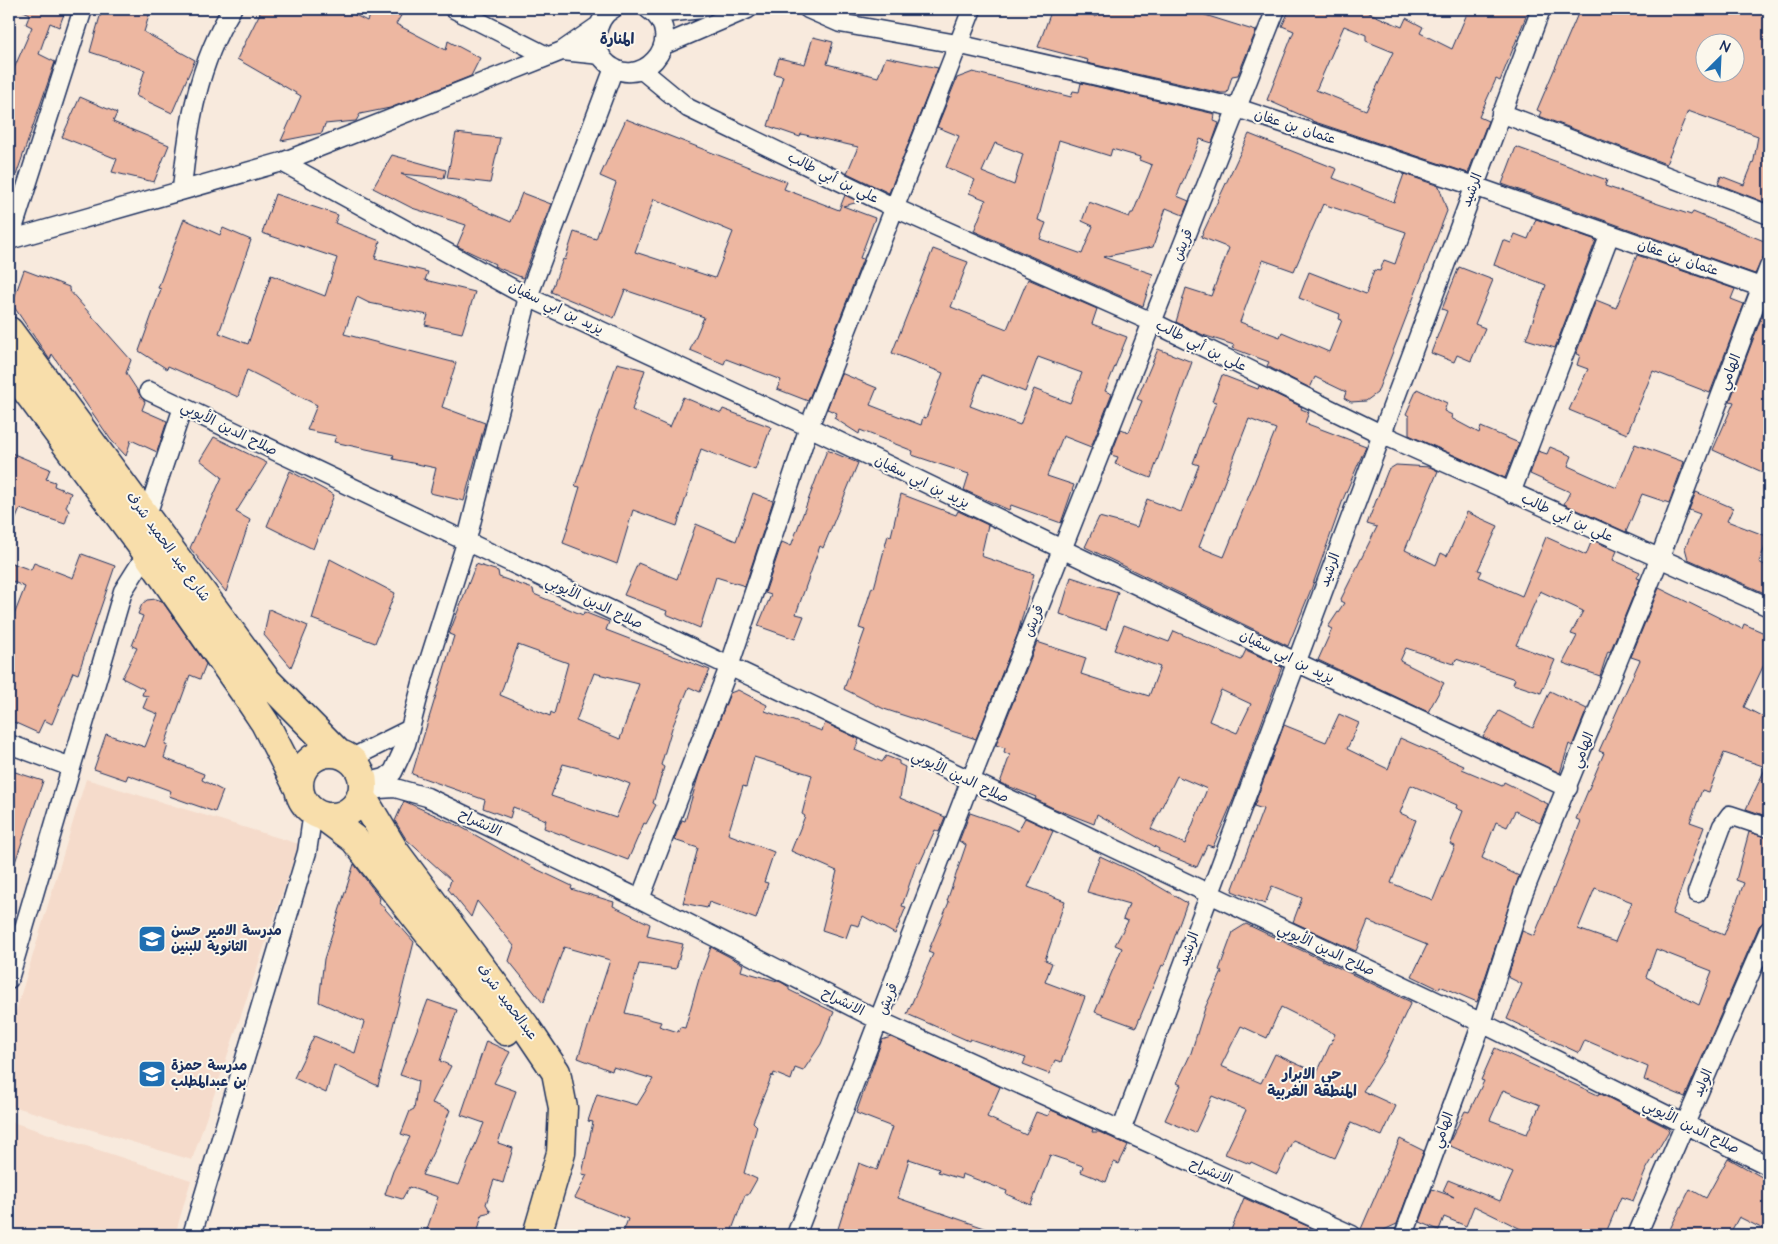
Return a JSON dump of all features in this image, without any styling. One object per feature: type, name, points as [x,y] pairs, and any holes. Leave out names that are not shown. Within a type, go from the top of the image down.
[{"type":"main road","name":"شارع عبد الحميد شرف","points":[[9,331],[266,681],[344,756]]},
{"type":"main road","name":"شارع عبد الحميد شرف","points":[[9,366],[147,553],[265,723],[298,787]]},
{"type":"main road","points":[[318,755],[344,756],[360,770],[362,790],[350,810],[333,817],[318,814],[306,805],[298,787],[299,777],[309,760],[318,755]]},
{"type":"main road","name":"عبدالحميد شرف","points":[[362,790],[395,852],[556,1072],[563,1108],[561,1153],[537,1235]]},
{"type":"main road","name":"عبدالحميد شرف","points":[[318,814],[354,839],[520,1048],[541,1082],[548,1112],[546,1139],[536,1188],[522,1235]]},
{"type":"street","points":[[10,239],[83,9]]},
{"type":"street","points":[[182,189],[186,146],[196,94],[203,69],[232,9]]},
{"type":"street","points":[[454,9],[554,53],[601,55]]},
{"type":"street","points":[[612,9],[607,11],[598,26],[596,41],[601,55],[614,68],[628,72],[642,70],[656,60],[664,45],[664,28],[651,10]]},
{"type":"street","points":[[651,10],[702,9]]},
{"type":"street","points":[[664,45],[748,9]]},
{"type":"street","name":"عثمان بن عفان","points":[[808,9],[840,23],[957,44],[1237,108],[1474,186],[1766,289]]},
{"type":"street","points":[[640,899],[728,667],[809,427],[972,9]]},
{"type":"street","name":"قريش","points":[[796,1235],[880,1021],[970,782],[1276,9]]},
{"type":"street","name":"الرشيد","points":[[1121,1131],[1541,9]]},
{"type":"street","points":[[10,239],[282,162],[554,53],[598,26]]},
{"type":"street","points":[[362,790],[393,772],[406,744],[466,543],[528,297],[614,68]]},
{"type":"street","name":"علي بن أبي طالب","points":[[642,70],[688,108],[895,208],[1152,322],[1381,434],[1659,560],[1769,607]]},
{"type":"street","points":[[1501,113],[1769,215]]},
{"type":"street","name":"يزيد بن ابي سفيان","points":[[282,162],[528,297],[809,427],[1296,662],[1568,788]]},
{"type":"street","points":[[1511,493],[1610,234]]},
{"type":"street","name":"الهامي","points":[[1404,1235],[1482,1024],[1523,894],[1568,788],[1766,289],[1769,267]]},
{"type":"street","name":"صلاح الدين الأيوبي","points":[[149,392],[1482,1024],[1769,1166]]},
{"type":"street","points":[[146,518],[184,407]]},
{"type":"street","points":[[9,978],[123,591],[147,553]]},
{"type":"street","points":[[344,756],[410,729]]},
{"type":"street","points":[[9,744],[71,767]]},
{"type":"street","name":"الانشراح","points":[[362,790],[395,788],[427,797],[640,899],[880,1021],[1352,1235]]},
{"type":"street","points":[[192,1235],[318,814]]},
{"type":"street","points":[[1697,893],[1724,820],[1730,815],[1769,828]]},
{"type":"street","name":"الوليد","points":[[1637,1235],[1769,930]]},
{"type":"shaded area","name":"مدرسة الامير حسن الثانوية للبنين","points":[[86,779],[299,844],[192,1160],[9,1105],[9,1034]]},
{"type":"shaded area","points":[[9,1121],[191,1180],[175,1235],[9,1235]]},
{"type":"building","points":[[19,9],[66,9],[59,27],[50,23],[39,54],[55,62],[10,193],[9,80],[32,27],[26,24],[30,14]]},
{"type":"building","points":[[102,9],[151,9],[144,32],[195,60],[172,113],[136,96],[145,70],[90,52]]},
{"type":"building","points":[[262,9],[343,9],[367,21],[372,9],[405,9],[396,24],[446,50],[448,41],[480,58],[471,76],[390,108],[360,114],[356,121],[325,124],[322,133],[281,141],[301,96],[237,59]]},
{"type":"building","points":[[1052,9],[1075,15],[1078,9],[1082,9],[1096,17],[1098,9],[1186,9],[1256,31],[1238,75],[1232,76],[1227,93],[1221,93],[1087,63],[1088,60],[1038,47]]},
{"type":"building","points":[[1290,9],[1360,9],[1402,27],[1406,18],[1423,27],[1420,33],[1452,49],[1469,9],[1529,9],[1500,81],[1496,79],[1479,117],[1488,121],[1468,173],[1312,121],[1267,100],[1294,31],[1282,26]],"holes":[[[1344,26],[1366,35],[1366,41],[1393,52],[1366,110],[1316,90]]]},
{"type":"building","points":[[1580,9],[1769,9],[1769,204],[1718,184],[1721,176],[1744,185],[1754,160],[1758,136],[1688,111],[1666,164],[1539,116],[1541,112],[1537,110]]},
{"type":"building","points":[[813,37],[833,42],[827,64],[878,77],[886,57],[938,68],[889,193],[847,173],[858,147],[801,134],[800,137],[768,126],[783,76],[774,74],[779,58],[805,64]]},
{"type":"building","points":[[973,72],[1071,97],[1073,91],[1079,92],[1081,83],[1215,114],[1214,121],[1219,123],[1212,143],[1200,139],[1177,196],[1189,201],[1183,215],[1166,208],[1153,247],[1103,257],[1153,274],[1143,306],[974,231],[986,200],[969,193],[975,180],[946,167],[959,136],[937,127],[957,78]],"holes":[[[1059,140],[1110,156],[1112,149],[1140,157],[1139,160],[1152,165],[1133,213],[1129,217],[1089,202],[1082,221],[1093,226],[1082,254],[1040,239],[1046,223],[1038,220]],[[995,143],[1023,154],[1014,185],[982,172]]]},
{"type":"building","points":[[80,97],[117,113],[113,122],[169,145],[154,182],[112,172],[117,159],[62,137]]},
{"type":"building","points":[[626,119],[787,182],[784,189],[839,210],[845,195],[859,202],[843,206],[875,218],[860,258],[863,259],[808,401],[777,389],[781,380],[726,359],[724,364],[690,350],[704,317],[625,290],[614,318],[551,292],[563,259],[565,260],[574,232],[596,239],[616,183],[600,176]],"holes":[[[654,199],[733,232],[715,278],[635,252]]]},
{"type":"building","points":[[456,133],[500,138],[490,183],[447,178]]},
{"type":"building","points":[[1249,134],[1337,169],[1333,178],[1394,202],[1404,174],[1439,186],[1447,211],[1377,393],[1366,401],[1351,402],[1344,398],[1346,392],[1315,377],[1310,388],[1267,366],[1269,362],[1232,348],[1234,345],[1203,335],[1176,322],[1186,288],[1211,296],[1229,248],[1201,237]],"holes":[[[1323,204],[1406,232],[1395,264],[1384,260],[1380,271],[1374,270],[1366,294],[1309,272],[1299,298],[1340,314],[1339,319],[1342,320],[1329,352],[1282,332],[1280,337],[1240,322],[1263,260],[1294,271]]]},
{"type":"building","points":[[1516,147],[1607,180],[1605,186],[1691,215],[1693,212],[1769,243],[1763,258],[1755,274],[1502,184]]},
{"type":"building","points":[[392,155],[446,170],[444,178],[401,174],[511,222],[522,193],[551,204],[523,278],[494,266],[495,264],[457,246],[466,225],[412,208],[373,188]]},
{"type":"building","points":[[275,194],[338,215],[335,223],[380,241],[375,259],[428,272],[425,280],[475,292],[462,333],[425,325],[428,315],[369,303],[357,297],[344,334],[456,363],[442,407],[485,423],[464,501],[430,493],[436,468],[393,459],[394,455],[334,442],[336,436],[307,430],[317,405],[247,370],[238,397],[168,366],[167,369],[139,351],[161,289],[158,288],[184,219],[220,235],[223,228],[251,240],[219,333],[248,344],[271,275],[325,296],[337,258],[262,233]]},
{"type":"building","points":[[1536,219],[1596,240],[1555,348],[1526,339],[1546,285],[1494,265],[1503,240],[1511,243],[1515,234],[1528,239]]},
{"type":"building","points":[[933,249],[968,262],[951,307],[1007,329],[1028,279],[1097,309],[1092,324],[1127,337],[1105,391],[1112,394],[1091,447],[1063,436],[1047,476],[1074,485],[1061,523],[1011,505],[1009,510],[964,490],[969,474],[912,455],[913,451],[860,430],[859,434],[834,418],[837,413],[827,409],[841,373],[877,388],[870,405],[921,425],[923,417],[926,418],[943,373],[892,353]],"holes":[[[1038,357],[1082,373],[1070,403],[1034,389],[1020,425],[970,406],[982,375],[1025,392]]]},
{"type":"building","points":[[1637,255],[1735,289],[1731,299],[1744,304],[1710,393],[1653,371],[1627,434],[1569,410],[1588,369],[1577,365],[1580,355],[1576,354],[1596,300],[1616,308]]},
{"type":"building","points":[[1459,267],[1493,280],[1475,324],[1485,328],[1471,361],[1457,355],[1454,362],[1431,353],[1447,311],[1442,309]]},
{"type":"building","points":[[24,270],[69,287],[69,290],[131,360],[126,373],[145,402],[142,410],[167,421],[157,452],[131,440],[126,456],[111,440],[52,354],[50,360],[12,304]]},
{"type":"building","points":[[1763,313],[1769,315],[1769,475],[1713,450],[1734,402],[1730,401]]},
{"type":"building","points":[[1158,349],[1192,362],[1151,478],[1115,464],[1118,457],[1111,455],[1121,429],[1129,432],[1142,401],[1137,399]]},
{"type":"building","points":[[617,363],[645,370],[632,410],[670,427],[683,397],[721,413],[723,409],[771,427],[755,470],[701,449],[677,526],[633,510],[617,564],[563,543],[580,487],[575,486]]},
{"type":"building","points":[[1222,375],[1258,389],[1259,386],[1302,407],[1301,409],[1309,412],[1305,423],[1366,446],[1344,497],[1312,587],[1288,646],[1085,547],[1099,517],[1137,527],[1147,499],[1181,512],[1199,465],[1193,463],[1216,402],[1212,401]],"holes":[[[1249,419],[1276,429],[1224,557],[1199,547]]]},
{"type":"building","points":[[1417,389],[1447,403],[1444,411],[1452,415],[1451,418],[1479,433],[1481,427],[1519,443],[1505,478],[1409,435],[1409,416],[1406,414]]},
{"type":"building","points":[[214,437],[267,463],[236,512],[250,520],[226,592],[190,548],[222,477],[200,460]]},
{"type":"building","points":[[1635,444],[1684,462],[1669,503],[1642,494],[1626,532],[1564,504],[1570,492],[1530,474],[1538,451],[1547,454],[1550,447],[1572,456],[1568,466],[1617,488]]},
{"type":"building","points":[[827,450],[858,463],[823,548],[820,546],[796,614],[804,616],[795,639],[758,626],[771,595],[765,593],[782,542],[791,546]]},
{"type":"building","points":[[9,452],[50,469],[46,479],[55,482],[54,486],[71,493],[66,507],[69,511],[65,524],[20,509],[9,535]]},
{"type":"building","points":[[1396,465],[1430,467],[1438,471],[1405,550],[1436,565],[1441,553],[1447,556],[1467,512],[1498,526],[1478,570],[1482,571],[1479,577],[1522,596],[1546,537],[1586,555],[1592,540],[1617,551],[1613,560],[1640,572],[1637,578],[1640,579],[1610,652],[1608,651],[1600,676],[1563,663],[1577,636],[1571,634],[1583,611],[1540,591],[1516,645],[1555,660],[1541,693],[1513,684],[1515,679],[1456,659],[1454,664],[1406,648],[1400,661],[1444,683],[1428,712],[1318,660],[1332,629],[1328,627],[1344,603],[1340,601],[1377,527],[1367,524],[1388,470]]},
{"type":"building","points":[[290,471],[334,495],[313,549],[267,526]]},
{"type":"building","points":[[1696,492],[1733,508],[1727,521],[1769,537],[1759,562],[1769,567],[1769,595],[1688,559],[1685,548],[1700,514],[1689,510]]},
{"type":"building","points":[[753,493],[773,501],[745,586],[716,577],[700,628],[666,614],[667,611],[624,595],[638,563],[677,579],[696,524],[736,541]]},
{"type":"building","points":[[901,494],[956,515],[958,511],[988,525],[981,556],[1034,574],[1018,633],[976,739],[884,709],[844,689],[865,630],[859,628],[872,587],[874,588],[888,535],[891,536]]},
{"type":"building","points":[[82,554],[115,566],[78,674],[73,672],[52,724],[44,720],[38,733],[9,720],[9,628],[25,587],[9,580],[9,562],[31,570],[34,563],[73,578]]},
{"type":"building","points":[[330,559],[395,593],[375,643],[312,619]]},
{"type":"building","points":[[476,564],[498,571],[499,577],[533,589],[534,594],[583,615],[584,612],[609,622],[606,630],[710,670],[700,692],[689,687],[672,728],[661,765],[664,767],[653,803],[656,805],[646,824],[644,823],[628,860],[544,828],[546,820],[513,807],[510,818],[483,808],[485,800],[412,774],[454,636],[449,634]],"holes":[[[518,645],[568,663],[554,714],[551,712],[550,716],[500,695]],[[594,673],[639,684],[620,739],[576,721]],[[563,764],[610,776],[630,784],[616,818],[551,796]]]},
{"type":"building","points":[[1071,577],[1118,592],[1106,630],[1060,614]]},
{"type":"building","points":[[1659,588],[1742,629],[1744,624],[1769,635],[1769,654],[1744,707],[1769,720],[1769,817],[1746,809],[1766,767],[1724,753],[1709,792],[1702,790],[1690,822],[1704,827],[1672,914],[1724,935],[1744,883],[1736,880],[1749,832],[1769,838],[1769,916],[1759,926],[1685,1097],[1644,1080],[1648,1067],[1585,1040],[1579,1053],[1507,1019],[1522,984],[1508,977],[1522,931],[1534,936],[1581,821],[1576,819],[1604,753],[1599,751],[1640,660],[1631,657]],"holes":[[[1595,888],[1632,902],[1615,942],[1578,929]],[[1656,949],[1712,971],[1699,1005],[1646,977]]]},
{"type":"building","points":[[156,599],[162,601],[206,664],[200,679],[190,675],[165,744],[168,745],[164,758],[204,774],[202,780],[223,791],[215,812],[169,796],[171,791],[128,775],[126,780],[94,769],[106,734],[145,747],[158,714],[143,708],[148,696],[142,695],[144,689],[122,678],[137,648],[132,646],[143,616],[138,614],[142,604],[147,600]]},
{"type":"building","points":[[269,609],[308,626],[291,667],[264,635]]},
{"type":"building","points":[[1124,625],[1169,642],[1174,631],[1241,660],[1246,650],[1282,667],[1234,798],[1213,847],[1207,845],[1197,867],[1158,851],[1159,849],[1097,814],[1094,824],[1053,808],[1035,799],[1036,797],[1000,783],[1010,755],[1004,752],[1005,748],[996,745],[1037,642],[1086,658],[1081,674],[1149,696],[1160,667],[1114,650]],"holes":[[[1221,690],[1251,704],[1237,733],[1209,721]],[[1177,776],[1207,789],[1185,844],[1151,829]]]},
{"type":"building","points":[[738,690],[767,705],[765,711],[822,731],[825,723],[859,739],[855,750],[882,762],[886,756],[899,761],[899,764],[905,767],[900,798],[945,817],[939,832],[935,830],[920,863],[917,862],[902,906],[906,907],[895,934],[863,916],[859,926],[851,924],[846,938],[822,930],[837,871],[791,851],[805,816],[802,814],[812,775],[754,757],[746,787],[743,786],[728,834],[774,852],[764,882],[768,883],[756,919],[709,902],[707,908],[683,903],[698,848],[674,840],[682,820],[685,821],[699,774],[730,693]]},
{"type":"building","points":[[1550,691],[1587,709],[1572,746],[1569,744],[1560,773],[1483,737],[1499,711],[1533,728]]},
{"type":"building","points":[[1339,714],[1359,723],[1347,749],[1388,769],[1400,738],[1464,766],[1462,769],[1502,786],[1504,782],[1548,804],[1540,823],[1515,811],[1507,827],[1496,822],[1482,858],[1519,876],[1477,1002],[1440,986],[1439,989],[1412,976],[1427,945],[1368,921],[1356,951],[1293,922],[1302,898],[1272,886],[1265,904],[1232,891],[1263,809],[1254,806],[1284,725],[1326,742]],"holes":[[[1411,785],[1457,805],[1456,808],[1463,811],[1450,844],[1455,846],[1433,900],[1391,883],[1416,820],[1400,813]]]},
{"type":"building","points":[[12,771],[43,781],[12,871],[9,871],[9,780]]},
{"type":"building","points":[[404,801],[461,827],[530,866],[572,886],[571,889],[614,902],[613,906],[650,924],[647,936],[683,944],[676,969],[639,964],[625,1013],[661,1022],[659,1026],[678,1032],[680,1027],[685,1028],[699,979],[711,947],[743,964],[741,971],[781,982],[789,987],[789,990],[834,1012],[821,1044],[803,1071],[795,1068],[791,1080],[774,1073],[773,1077],[772,1075],[753,1122],[757,1126],[744,1173],[757,1179],[748,1195],[745,1195],[730,1235],[622,1235],[628,1219],[575,1198],[587,1175],[582,1174],[593,1122],[588,1121],[597,1094],[637,1105],[653,1079],[613,1067],[612,1071],[578,1058],[610,960],[564,947],[543,1003],[509,961],[514,946],[477,901],[471,917],[448,889],[451,880],[406,839],[395,821]]},
{"type":"building","points":[[970,813],[1018,831],[1025,818],[1053,831],[1028,887],[1065,901],[1045,960],[1052,963],[1045,982],[1085,997],[1061,1062],[1055,1060],[1049,1074],[1023,1064],[1026,1058],[970,1039],[969,1041],[907,1014],[933,954],[928,952],[949,902],[947,901],[966,845],[959,841]]},
{"type":"building","points":[[1100,856],[1136,873],[1187,903],[1164,966],[1162,965],[1136,1027],[1095,1012],[1122,948],[1115,945],[1128,921],[1123,919],[1129,904],[1087,892]]},
{"type":"building","points":[[354,864],[380,898],[379,902],[414,942],[378,1086],[334,1065],[326,1093],[294,1078],[314,1036],[355,1053],[364,1022],[319,1002],[324,959]]},
{"type":"building","points":[[1246,924],[1411,1002],[1385,1057],[1363,1091],[1396,1106],[1382,1136],[1351,1123],[1335,1158],[1293,1140],[1277,1174],[1251,1162],[1250,1164],[1225,1154],[1246,1110],[1212,1096],[1195,1133],[1165,1120],[1181,1085],[1177,1083],[1191,1053],[1205,1008],[1222,972],[1219,970],[1233,932]],"holes":[[[1281,1007],[1335,1034],[1317,1073],[1275,1054],[1261,1083],[1221,1066],[1241,1026],[1267,1038]]]},
{"type":"building","points":[[428,1000],[457,1010],[440,1061],[451,1066],[432,1103],[450,1110],[422,1175],[459,1185],[484,1123],[461,1115],[486,1041],[510,1052],[494,1083],[516,1091],[498,1143],[513,1148],[503,1183],[494,1180],[486,1204],[491,1212],[482,1214],[477,1235],[425,1235],[438,1197],[409,1187],[402,1199],[385,1194],[393,1171],[410,1137],[401,1134],[410,1111],[414,1109],[418,1081],[400,1075]]},
{"type":"building","points":[[891,1037],[1000,1087],[987,1117],[1026,1135],[1036,1112],[1048,1116],[1051,1110],[1093,1129],[1092,1132],[1099,1132],[1128,1145],[1119,1164],[1114,1162],[1106,1182],[1081,1172],[1083,1166],[1050,1155],[1031,1205],[1006,1194],[1007,1191],[962,1174],[961,1179],[938,1172],[939,1169],[909,1159],[898,1198],[996,1232],[995,1235],[836,1235],[859,1163],[877,1170],[892,1127],[856,1113],[882,1040]]},
{"type":"building","points":[[1495,1048],[1598,1095],[1599,1093],[1670,1129],[1646,1170],[1633,1201],[1621,1197],[1605,1235],[1523,1235],[1525,1231],[1474,1206],[1466,1226],[1444,1217],[1439,1230],[1420,1222],[1432,1189],[1454,1197],[1443,1191],[1448,1180],[1500,1201],[1513,1173],[1448,1145],[1465,1111],[1469,1112],[1484,1081],[1481,1080]],"holes":[[[1503,1090],[1540,1105],[1527,1134],[1490,1120]]]},
{"type":"building","points":[[1400,1139],[1424,1151],[1397,1224],[1373,1235],[1362,1235],[1361,1229]]},
{"type":"building","points":[[1728,1158],[1769,1181],[1769,1232],[1739,1217],[1729,1235],[1667,1235],[1690,1189],[1706,1198]]},
{"type":"building","points":[[1244,1198],[1314,1229],[1312,1235],[1229,1235]]},
{"type":"place","name":"مدرسة الامير حسن الثانوية للبنين","points":[[152,939]]},
{"type":"place","name":"مدرسة حمزة بن عبدالمطلب","points":[[152,1074]]},
{"type":"district","name":"المنارة","points":[[617,39]]},
{"type":"district","name":"حي الابرار المنطقة الغربية","points":[[1312,1082]]}]
